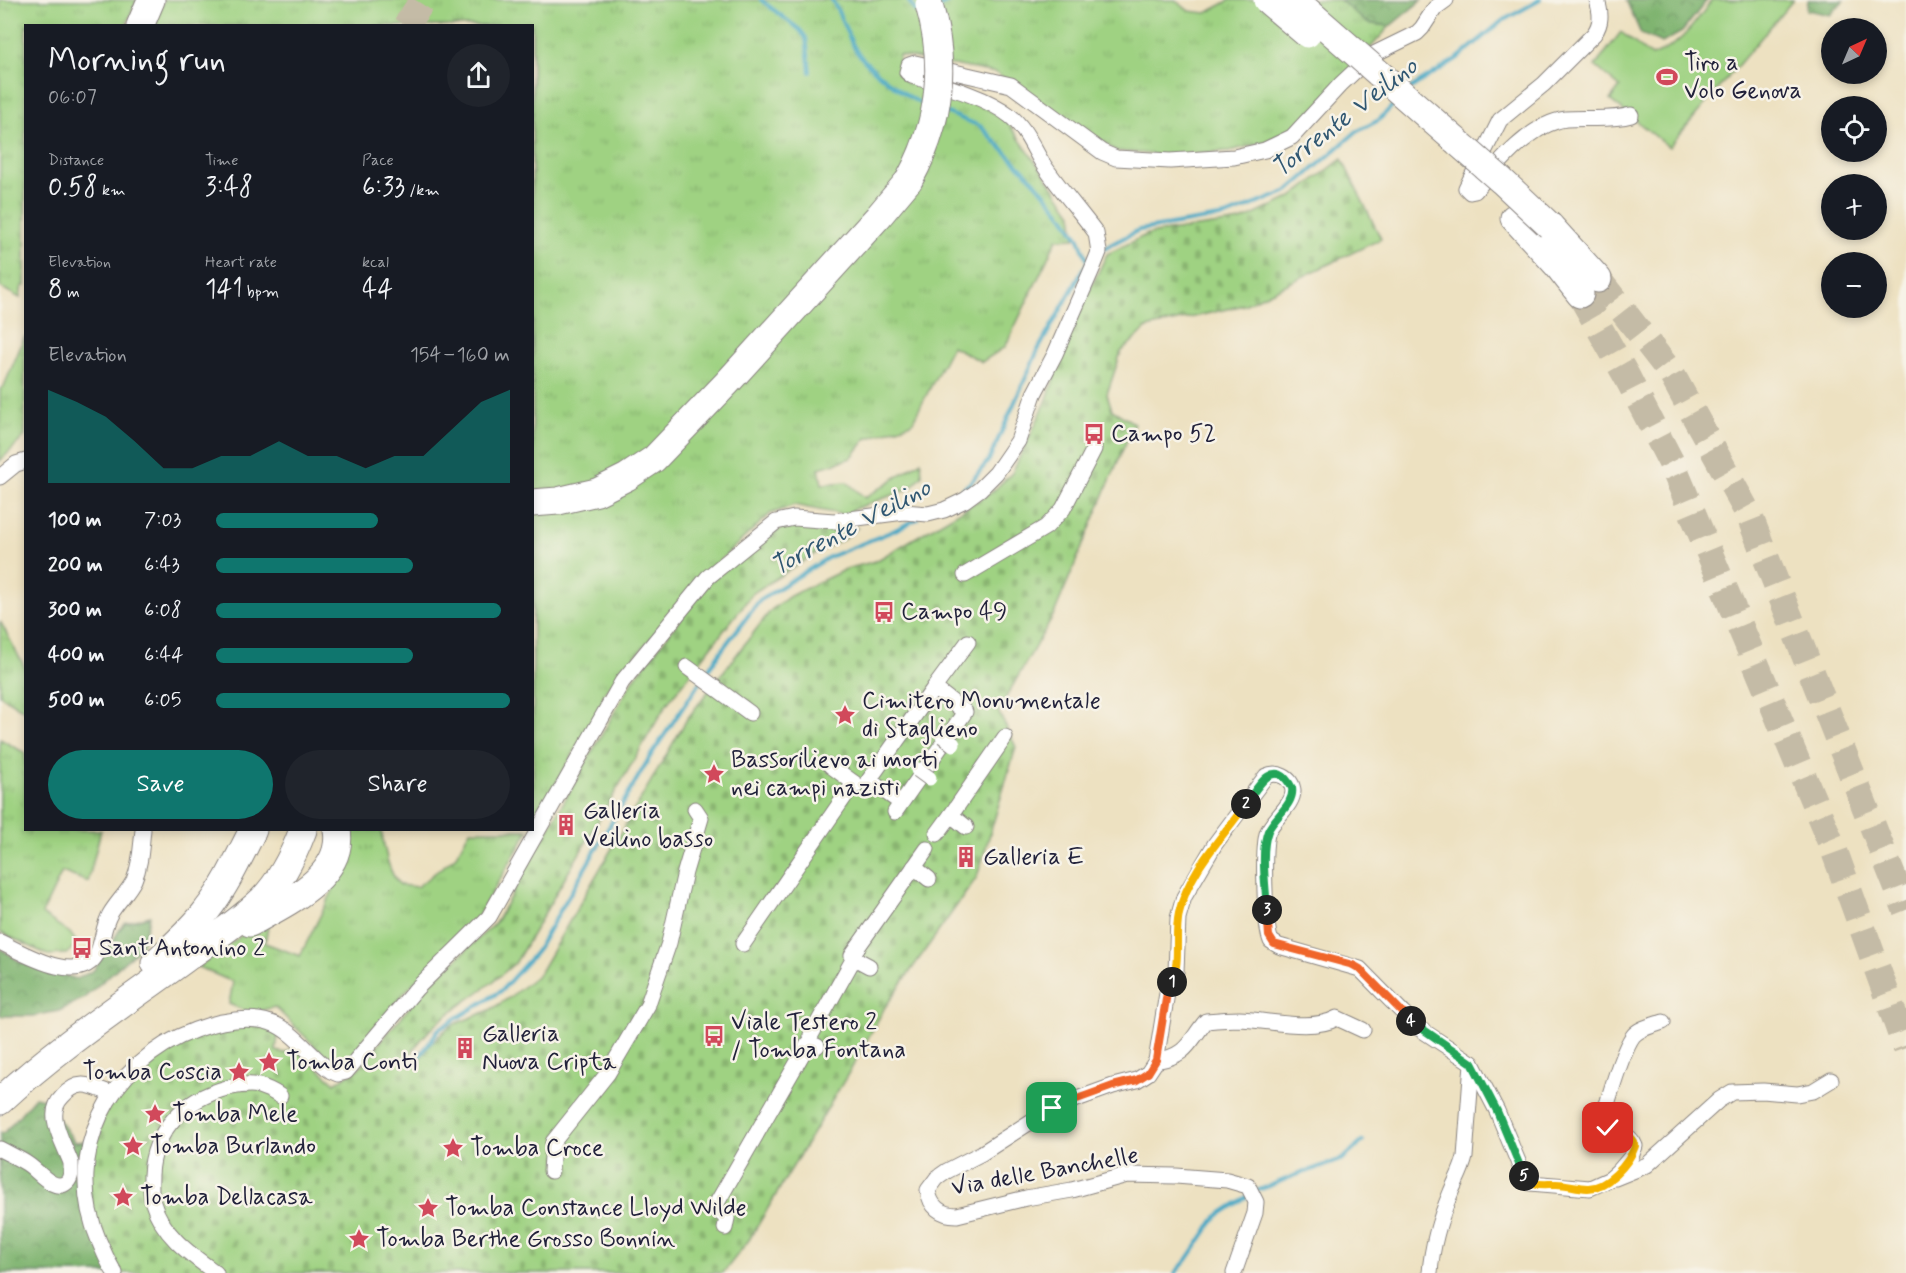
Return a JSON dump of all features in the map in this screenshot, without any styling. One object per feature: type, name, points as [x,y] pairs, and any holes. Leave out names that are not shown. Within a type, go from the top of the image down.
[{"type":"highway","points":[[141,24],[151,0]]},
{"type":"highway","points":[[1267,0],[1490,195],[1543,234]]},
{"type":"highway","points":[[1295,0],[1502,181],[1543,234],[1589,287]]},
{"type":"highway","points":[[534,504],[597,492],[627,477],[654,459],[719,391],[909,180],[928,139],[938,95],[939,50],[928,2]]},
{"type":"highway","points":[[66,1046],[181,939],[207,910],[233,870],[252,831]]},
{"type":"highway","points":[[0,1101],[66,1046],[262,900],[288,863],[303,831]]},
{"type":"highway","points":[[199,949],[308,889],[328,868],[337,844],[337,831]]},
{"type":"street","points":[[115,1273],[109,1265],[89,1213],[85,1172],[92,1135],[103,1108],[112,1094],[144,1059],[171,1040],[209,1025],[261,1020],[274,1023],[331,1071],[338,1074],[346,1072],[416,989],[489,917],[622,682],[708,578],[776,522],[794,518],[834,521],[904,512],[928,514],[945,510],[980,489],[996,473],[1018,441],[1034,394],[1055,354],[1093,267],[1099,252],[1099,241],[1096,233],[1044,165],[1027,136],[1010,116],[998,108],[956,90],[912,76],[907,72],[909,65],[915,63],[1011,85],[1112,157],[1170,161],[1234,157],[1265,150],[1292,137],[1341,84],[1372,55],[1417,33],[1435,8],[1446,0]]},
{"type":"street","points":[[1598,2],[1599,27],[1544,84],[1500,120],[1466,188],[1470,192],[1475,191],[1502,160],[1551,122],[1565,119],[1631,116]]},
{"type":"street","points":[[965,575],[1046,527],[1058,516],[1094,449],[1093,437]]},
{"type":"street","points":[[0,477],[16,464],[24,462]]},
{"type":"street","points":[[934,688],[965,712],[894,809],[869,780],[934,688],[969,642]]},
{"type":"street","points":[[687,667],[750,713]]},
{"type":"street","points":[[937,834],[1005,737]]},
{"type":"street","points":[[743,944],[857,784],[831,766]]},
{"type":"street","points":[[1156,1060],[1167,993],[1176,972],[1178,918],[1184,897],[1215,844],[1259,784],[1266,776],[1272,774],[1284,777],[1293,792],[1291,799],[1267,833],[1265,854],[1270,940],[1279,946],[1353,965],[1360,969],[1417,1027],[1472,1063],[1497,1111],[1524,1176],[1530,1183],[1590,1188],[1647,1166],[1719,1100],[1732,1092],[1763,1091],[1797,1094],[1813,1091],[1831,1080]]},
{"type":"street","points":[[551,1171],[553,1142],[608,1073],[648,1003],[669,943],[685,872],[701,818],[695,809]]},
{"type":"street","points":[[951,815],[966,827]]},
{"type":"street","points":[[0,942],[33,958],[61,967],[79,968],[86,964],[96,955],[106,921],[133,881],[139,865],[143,831]]},
{"type":"street","points":[[725,1227],[727,1218],[714,1208],[808,1044],[814,1041],[854,958],[852,955],[927,849]]},
{"type":"street","points":[[914,867],[929,879]]},
{"type":"street","points":[[854,958],[869,966]]},
{"type":"street","name":"Via delle Banchelle","points":[[1234,1273],[1255,1213],[1256,1202],[1248,1186],[1227,1180],[1127,1175],[1072,1190],[1026,1198],[957,1215],[941,1212],[930,1201],[928,1190],[937,1178],[947,1171],[982,1153],[1052,1108],[1144,1076],[1152,1069],[1156,1060],[1170,1058],[1183,1051],[1193,1042],[1206,1021],[1239,1019],[1298,1024],[1330,1022],[1337,1018],[1363,1030]]},
{"type":"street","points":[[1610,1179],[1625,1164],[1635,1146],[1630,1137],[1608,1128],[1602,1120],[1612,1090],[1633,1036],[1638,1031],[1663,1022]]},
{"type":"street","points":[[1430,1273],[1433,1244],[1441,1216],[1461,1172],[1465,1157],[1472,1063]]},
{"type":"street","points":[[0,1149],[27,1163],[49,1182],[57,1185],[63,1184],[68,1181],[72,1170],[55,1121],[56,1105],[76,1085],[88,1085],[112,1094]]},
{"type":"street","points":[[216,1273],[174,1241],[161,1222],[152,1201],[152,1157],[161,1136],[182,1110],[214,1092],[240,1085],[258,1085],[280,1095]]},
{"type":"green space","points":[[0,0],[137,0],[126,24],[24,24],[24,286],[22,286],[20,298],[0,287]]},
{"type":"green space","points":[[164,0],[1175,0],[1189,11],[1206,13],[1230,0],[1340,0],[1367,23],[1390,26],[1317,107],[1294,128],[1266,142],[1229,151],[1162,155],[1116,151],[996,73],[899,55],[897,73],[906,83],[955,95],[1003,116],[1072,213],[1075,238],[1057,239],[1005,347],[982,362],[952,346],[912,423],[866,439],[851,458],[819,468],[822,484],[847,482],[865,498],[921,461],[922,476],[909,489],[854,509],[845,515],[794,505],[770,514],[705,574],[604,693],[601,706],[534,821],[534,24],[154,24]]},
{"type":"green space","points":[[1340,0],[1422,0],[1390,26],[1367,23]]},
{"type":"green space","points":[[1626,0],[1707,0],[1682,32],[1662,43],[1641,34]]},
{"type":"green space","name":"Tiro a Volo Genova","points":[[1712,0],[1793,0],[1669,147],[1610,100],[1620,87],[1595,66],[1621,32],[1651,56],[1670,47],[1686,34]]},
{"type":"green space","points":[[1808,0],[1844,0],[1830,15],[1807,10]]},
{"type":"green space","name":"Cimitero Monumentale di Staglieno","points":[[1342,159],[1381,239],[1244,305],[1147,328],[1121,352],[1107,394],[1112,410],[1134,423],[1054,614],[998,711],[1016,747],[977,877],[885,1007],[854,1064],[749,1240],[723,1273],[119,1273],[93,1213],[88,1173],[106,1109],[146,1061],[213,1027],[261,1025],[278,1032],[276,1051],[285,1053],[294,1048],[335,1083],[358,1069],[424,990],[496,922],[631,683],[709,582],[769,535],[783,528],[803,526],[828,530],[857,528],[844,539],[816,553],[753,593],[666,705],[516,962],[433,1026],[408,1059],[417,1064],[428,1047],[450,1026],[490,1010],[509,998],[539,974],[687,719],[771,610],[790,596],[846,569],[876,561],[991,493],[1012,473],[1046,402],[1071,329],[1107,254],[1148,234],[1241,221],[1292,197]]},
{"type":"green space","points":[[24,338],[24,437],[0,461],[0,389],[4,386]]},
{"type":"green space","points":[[0,621],[24,666],[24,710],[0,695]]},
{"type":"green space","points":[[0,739],[24,752],[24,831],[101,831],[88,882],[62,872],[42,914],[70,933],[77,943],[67,954],[48,955],[0,932]]},
{"type":"green space","points":[[347,831],[381,831],[392,873],[400,885],[417,887],[455,857],[469,831],[528,831],[477,918],[404,993],[348,1060],[338,1062],[325,1056],[275,1007],[250,1013],[229,1004],[233,982],[198,967],[270,915],[265,943],[300,956],[347,862],[351,846]]},
{"type":"green space","points":[[150,916],[141,947],[84,998],[59,1011],[33,1016],[0,1016],[0,948],[20,962],[77,979],[94,970],[124,923]]},
{"type":"green space","points":[[35,1097],[44,1099],[75,1142],[87,1141],[112,1273],[0,1273],[0,1133],[4,1133]]},
{"type":"waterway","points":[[761,0],[800,30],[806,38],[810,72]]},
{"type":"waterway","points":[[832,0],[859,54],[887,80],[926,106]]},
{"type":"waterway","points":[[908,0],[916,11],[921,11]]},
{"type":"waterway","points":[[940,6],[952,0]]},
{"type":"waterway","name":"Torrente Veilino","points":[[1409,89],[1458,58],[1502,21],[1540,0]]},
{"type":"waterway","name":"Torrente Veilino","points":[[1102,249],[1139,230],[1226,216],[1288,191],[1356,132],[1379,120],[1396,102]]},
{"type":"waterway","points":[[945,112],[980,126],[1037,184],[1079,239],[1088,262]]},
{"type":"waterway","name":"Torrente Veilino","points":[[944,503],[970,483],[989,460],[1038,350],[1087,263]]},
{"type":"waterway","name":"Torrente Veilino","points":[[704,676],[760,600],[829,557],[917,519]]},
{"type":"waterway","name":"Torrente Veilino","points":[[417,1060],[439,1029],[501,991],[536,952],[651,755],[700,682]]},
{"type":"waterway","points":[[1254,1192],[1343,1159],[1363,1141]]},
{"type":"waterway","points":[[1175,1273],[1187,1260],[1216,1217],[1248,1196]]},
{"type":"tunnel","points":[[407,24],[423,0]]},
{"type":"tunnel","points":[[1598,279],[1671,373],[1749,515],[1906,910]]},
{"type":"tunnel","points":[[1580,294],[1627,377],[1672,464],[1834,850],[1906,1048]]},
{"type":"place","name":"Tiro a Volo Genova","points":[[1667,77]]},
{"type":"place","name":"Campo 52","points":[[1094,434]]},
{"type":"place","name":"Campo 49","points":[[884,612]]},
{"type":"place","name":"Cimitero Monumentale di Staglieno","points":[[845,715]]},
{"type":"place","name":"Bassorilievo ai morti nei campi nazisti","points":[[714,774]]},
{"type":"place","name":"Galleria Veilino basso","points":[[566,825]]},
{"type":"place","name":"Galleria E","points":[[966,857]]},
{"type":"place","name":"Sant'Antonino 2","points":[[82,948]]},
{"type":"place","name":"Viale Testero 2 / Tomba Fontana","points":[[714,1036]]},
{"type":"place","name":"Galleria Nuova Cripta","points":[[465,1048]]},
{"type":"place","name":"Tomba Conti","points":[[269,1062]]},
{"type":"place","name":"Tomba Coscia","points":[[239,1072]]},
{"type":"place","name":"Tomba Mele","points":[[155,1114]]},
{"type":"place","name":"Tomba Burlando","points":[[133,1146]]},
{"type":"place","name":"Tomba Croce","points":[[453,1148]]},
{"type":"place","name":"Tomba Dellacasa","points":[[123,1197]]},
{"type":"place","name":"Tomba Constance Lloyd Wilde","points":[[428,1208]]},
{"type":"place","name":"Tomba Berthe Grosso Bonnin","points":[[359,1239]]},
{"type":"route","points":[[1052,1108],[1113,1086],[1137,1080],[1155,1065],[1167,993],[1176,972],[1178,918],[1184,897],[1215,844],[1259,784],[1266,776],[1279,774],[1289,782],[1293,792],[1291,799],[1267,833],[1265,854],[1270,940],[1279,946],[1353,965],[1360,969],[1417,1027],[1472,1063],[1497,1111],[1524,1176],[1530,1183],[1590,1188],[1610,1179],[1625,1164],[1635,1146],[1630,1137],[1608,1128]]}]
